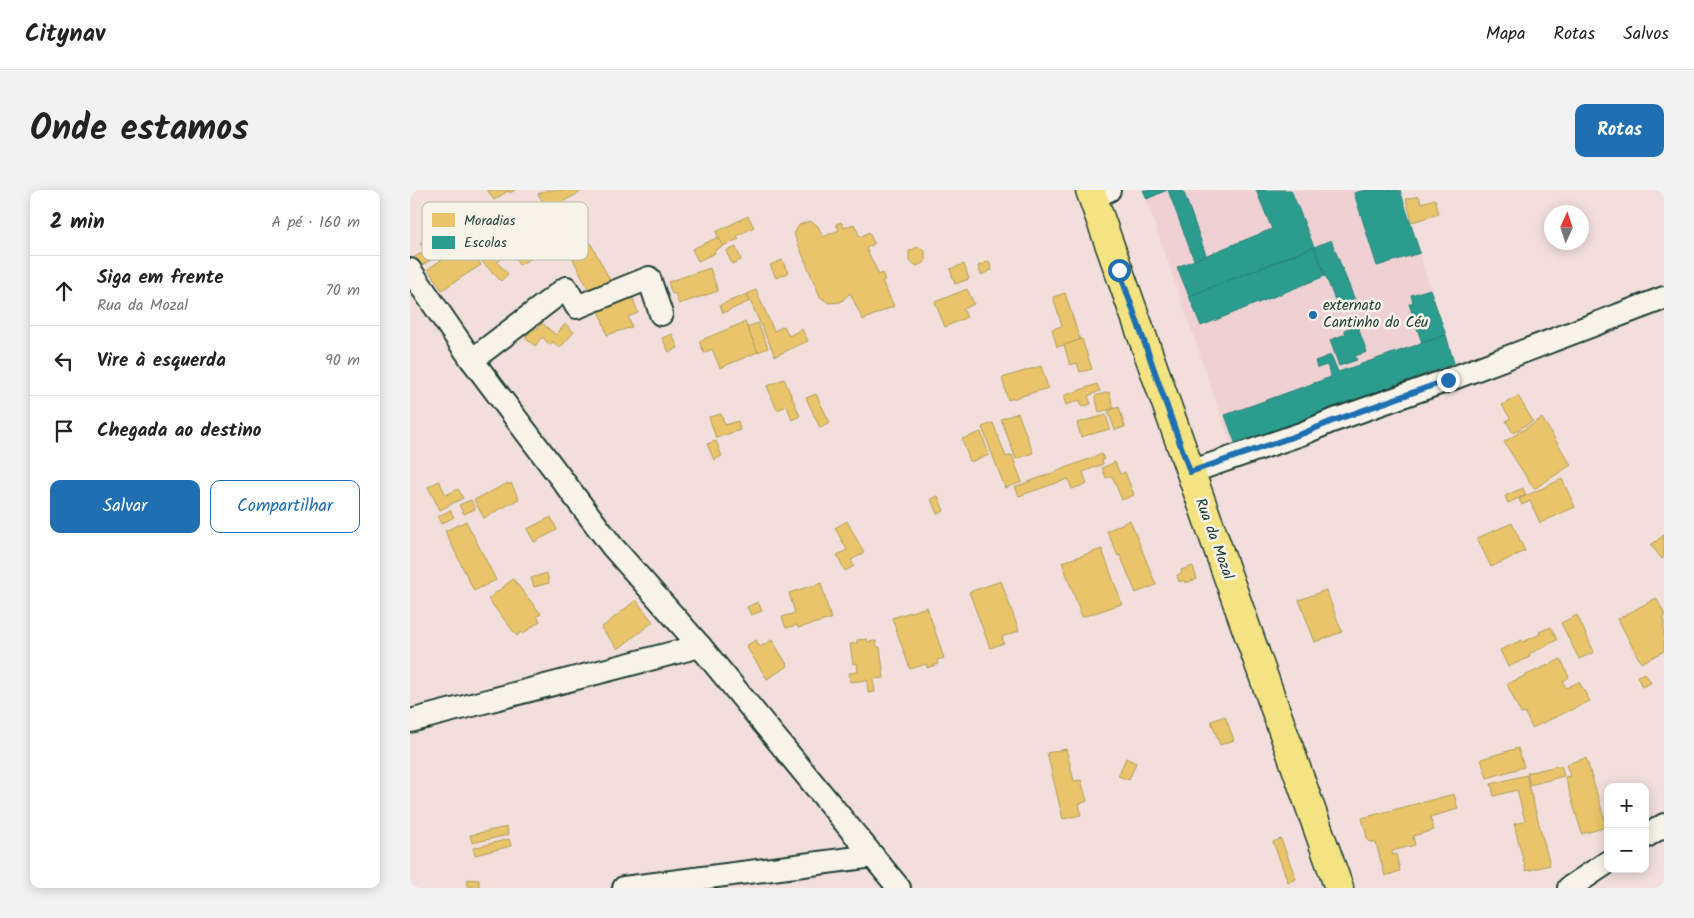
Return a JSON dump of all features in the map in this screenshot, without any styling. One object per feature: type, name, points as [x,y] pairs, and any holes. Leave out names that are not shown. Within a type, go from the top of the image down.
[{"type":"main road","name":"Rua da Mozal","points":[[1097,192],[1190,472],[1339,888]]},
{"type":"street","points":[[410,270],[472,360],[612,546],[700,646],[899,888]]},
{"type":"street","points":[[472,360],[566,288],[577,307],[649,278],[661,314]]},
{"type":"street","points":[[1190,472],[1304,433],[1664,298]]},
{"type":"street","points":[[410,721],[700,646]]},
{"type":"street","points":[[1649,835],[1664,825]]},
{"type":"street","points":[[624,888],[873,856]]},
{"type":"street","points":[[1569,888],[1604,865]]},
{"type":"shaded area","name":"externato Cantinho do Céu","points":[[1143,190],[1400,190],[1454,363],[1236,445],[1231,445]]},
{"type":"building: Moradias","points":[[487,190],[515,190],[510,193],[508,191],[494,200]]},
{"type":"building: Moradias","points":[[547,190],[584,190],[562,202],[543,202],[538,194]]},
{"type":"building: Moradias","points":[[1419,196],[1421,203],[1435,199],[1439,214],[1412,222],[1406,199]]},
{"type":"building: Moradias","points":[[748,216],[754,227],[737,236],[739,239],[723,246],[716,232]]},
{"type":"building: Moradias","points":[[810,221],[818,226],[823,237],[839,230],[836,224],[841,222],[844,228],[854,224],[860,237],[869,232],[874,244],[866,248],[879,275],[882,273],[885,280],[882,281],[894,306],[863,320],[850,293],[841,302],[829,303],[820,297],[794,234],[799,225]]},
{"type":"building: Moradias","points":[[719,237],[723,246],[714,251],[715,253],[698,261],[692,249]]},
{"type":"building: Moradias","points":[[590,242],[612,284],[591,294],[574,260],[588,260],[588,243]]},
{"type":"building: Moradias","points":[[736,247],[741,260],[732,264],[726,251]]},
{"type":"building: Moradias","points":[[918,247],[925,251],[925,262],[917,266],[909,261],[909,251]]},
{"type":"building: Moradias","points":[[422,253],[422,260],[431,260],[417,268],[411,259]]},
{"type":"building: Moradias","points":[[441,260],[478,260],[481,265],[442,290],[428,269]]},
{"type":"building: Moradias","points":[[480,260],[499,260],[497,262],[508,274],[501,281]]},
{"type":"building: Moradias","points":[[516,260],[528,260],[519,265]]},
{"type":"building: Moradias","points":[[782,260],[788,273],[776,278],[770,265]]},
{"type":"building: Moradias","points":[[989,261],[992,270],[981,275],[978,266]]},
{"type":"building: Moradias","points":[[964,264],[969,279],[955,284],[950,269]]},
{"type":"building: Moradias","points":[[710,268],[718,291],[679,304],[675,293],[672,294],[668,282]]},
{"type":"building: Moradias","points":[[967,289],[974,304],[963,309],[967,317],[945,327],[935,302]]},
{"type":"building: Moradias","points":[[756,290],[774,331],[784,326],[789,336],[802,329],[808,341],[775,356],[747,294]]},
{"type":"building: Moradias","points":[[1065,293],[1080,340],[1057,347],[1052,329],[1062,326],[1053,297]]},
{"type":"building: Moradias","points":[[747,294],[750,301],[723,313],[720,305]]},
{"type":"building: Moradias","points":[[632,296],[638,313],[628,317],[632,327],[607,335],[598,307]]},
{"type":"building: Moradias","points":[[745,322],[758,352],[720,368],[712,349],[704,353],[699,341]]},
{"type":"building: Moradias","points":[[542,323],[556,335],[565,324],[574,332],[560,348],[553,342],[550,345],[542,337],[535,346],[525,338],[533,328],[536,330]]},
{"type":"building: Moradias","points":[[758,323],[768,348],[758,352],[747,327]]},
{"type":"building: Moradias","points":[[672,334],[678,348],[669,352],[662,338]]},
{"type":"building: Moradias","points":[[1082,339],[1092,369],[1080,372],[1077,363],[1070,365],[1064,345]]},
{"type":"building: Moradias","points":[[1041,366],[1048,388],[1008,400],[1002,378]]},
{"type":"building: Moradias","points":[[784,379],[800,416],[792,420],[787,406],[777,410],[767,386]]},
{"type":"building: Moradias","points":[[1097,384],[1100,391],[1088,396],[1091,404],[1082,407],[1080,400],[1066,405],[1063,396]]},
{"type":"building: Moradias","points":[[1109,392],[1114,408],[1099,412],[1095,396]]},
{"type":"building: Moradias","points":[[816,394],[830,423],[820,428],[806,398]]},
{"type":"building: Moradias","points":[[1518,396],[1533,421],[1513,433],[1506,421],[1510,418],[1502,405]]},
{"type":"building: Moradias","points":[[1119,407],[1125,427],[1115,430],[1108,411]]},
{"type":"building: Moradias","points":[[1018,413],[1033,453],[1016,459],[1001,419]]},
{"type":"building: Moradias","points":[[721,414],[725,425],[738,421],[740,430],[716,438],[709,417]]},
{"type":"building: Moradias","points":[[1106,415],[1110,429],[1081,437],[1077,423]]},
{"type":"building: Moradias","points":[[1542,418],[1571,465],[1534,489],[1504,442]]},
{"type":"building: Moradias","points":[[993,423],[1006,457],[1012,455],[1022,482],[1005,488],[982,427]]},
{"type":"building: Moradias","points":[[981,432],[989,455],[970,462],[962,439]]},
{"type":"building: Moradias","points":[[716,441],[722,456],[714,460],[707,444]]},
{"type":"building: Moradias","points":[[1102,454],[1103,464],[1083,472],[1087,484],[1072,489],[1068,479],[1019,496],[1015,487]]},
{"type":"building: Moradias","points":[[1115,462],[1120,474],[1125,472],[1134,495],[1122,500],[1112,476],[1106,478],[1102,468]]},
{"type":"building: Moradias","points":[[1562,479],[1575,507],[1540,523],[1530,501],[1522,505],[1519,499]]},
{"type":"building: Moradias","points":[[439,481],[446,495],[458,489],[463,498],[440,510],[428,487]]},
{"type":"building: Moradias","points":[[508,483],[509,485],[511,483],[519,499],[484,518],[474,500]]},
{"type":"building: Moradias","points":[[1523,488],[1526,495],[1508,503],[1505,496]]},
{"type":"building: Moradias","points":[[938,496],[944,511],[937,514],[931,499]]},
{"type":"building: Moradias","points":[[471,500],[475,509],[464,514],[459,505]]},
{"type":"building: Moradias","points":[[450,510],[454,517],[441,524],[438,517]]},
{"type":"building: Moradias","points":[[551,517],[557,530],[534,542],[527,529]]},
{"type":"building: Moradias","points":[[1130,520],[1156,585],[1136,593],[1120,555],[1118,556],[1107,531]]},
{"type":"building: Moradias","points":[[466,521],[496,580],[474,591],[445,531]]},
{"type":"building: Moradias","points":[[847,521],[864,553],[851,560],[854,566],[845,571],[837,555],[847,550],[835,528]]},
{"type":"building: Moradias","points":[[1512,523],[1525,551],[1491,567],[1477,538]]},
{"type":"building: Moradias","points":[[1664,535],[1664,557],[1662,559],[1651,545]]},
{"type":"building: Moradias","points":[[1102,549],[1122,604],[1082,617],[1062,562]]},
{"type":"building: Moradias","points":[[1193,566],[1197,579],[1185,583],[1184,580],[1179,582],[1177,575],[1182,573],[1181,570]]},
{"type":"building: Moradias","points":[[547,573],[549,583],[534,587],[531,578]]},
{"type":"building: Moradias","points":[[513,579],[541,614],[537,616],[540,621],[523,634],[521,632],[517,636],[488,599]]},
{"type":"building: Moradias","points":[[1001,581],[1019,631],[1002,637],[1004,643],[990,648],[969,592]]},
{"type":"building: Moradias","points":[[821,583],[831,619],[798,628],[797,625],[786,628],[782,617],[795,613],[789,593]]},
{"type":"building: Moradias","points":[[1326,590],[1342,632],[1315,642],[1299,600]]},
{"type":"building: Moradias","points":[[1656,598],[1664,613],[1664,651],[1641,663],[1618,619]]},
{"type":"building: Moradias","points":[[636,600],[653,622],[618,649],[601,628]]},
{"type":"building: Moradias","points":[[758,602],[762,611],[751,615],[747,607]]},
{"type":"building: Moradias","points":[[927,607],[944,658],[937,660],[938,664],[927,668],[926,664],[910,669],[892,618]]},
{"type":"building: Moradias","points":[[1577,615],[1594,652],[1579,659],[1561,623]]},
{"type":"building: Moradias","points":[[1551,627],[1557,640],[1529,654],[1530,657],[1508,667],[1500,650],[1522,640],[1523,642]]},
{"type":"building: Moradias","points":[[867,639],[868,642],[876,641],[877,647],[880,647],[884,678],[873,679],[875,692],[868,693],[867,680],[850,682],[849,673],[858,672],[857,663],[853,664],[850,644],[857,643],[857,640]]},
{"type":"building: Moradias","points":[[756,640],[760,647],[772,640],[788,666],[767,679],[746,646]]},
{"type":"building: Moradias","points":[[1561,659],[1569,677],[1563,682],[1566,688],[1579,682],[1590,701],[1532,728],[1525,713],[1521,714],[1507,684]]},
{"type":"building: Moradias","points":[[1645,673],[1651,683],[1642,687],[1637,676]]},
{"type":"building: Moradias","points":[[1225,716],[1234,740],[1220,745],[1211,721]]},
{"type":"building: Moradias","points":[[1518,748],[1524,767],[1487,778],[1481,759]]},
{"type":"building: Moradias","points":[[1066,749],[1074,781],[1081,780],[1087,801],[1079,804],[1081,815],[1063,819],[1047,753]]},
{"type":"building: Moradias","points":[[1126,758],[1136,763],[1129,780],[1118,776]]},
{"type":"building: Moradias","points":[[1586,758],[1604,817],[1604,828],[1582,834],[1565,777],[1570,776],[1566,764]]},
{"type":"building: Moradias","points":[[1561,765],[1564,776],[1530,785],[1527,773]]},
{"type":"building: Moradias","points":[[1526,775],[1550,865],[1526,871],[1514,824],[1525,821],[1517,790],[1494,796],[1491,784]]},
{"type":"building: Moradias","points":[[1454,794],[1458,809],[1430,817],[1434,830],[1413,836],[1415,845],[1392,851],[1393,855],[1396,854],[1400,871],[1385,876],[1376,843],[1368,841],[1362,818]]},
{"type":"building: Moradias","points":[[507,827],[508,835],[472,843],[470,835]]},
{"type":"building: Moradias","points":[[509,839],[511,846],[475,855],[473,848]]},
{"type":"building: Moradias","points":[[1281,839],[1296,879],[1288,882],[1273,842]]},
{"type":"building: Moradias","points":[[468,879],[479,880],[479,887],[467,886]]},
{"type":"building: Escolas","points":[[1143,190],[1167,190],[1147,199]]},
{"type":"building: Escolas","points":[[1168,190],[1183,190],[1206,255],[1194,260]]},
{"type":"building: Escolas","points":[[1256,190],[1291,190],[1314,247],[1189,296],[1177,267],[1272,229]]},
{"type":"building: Escolas","points":[[1365,190],[1400,190],[1420,253],[1377,266],[1354,193]]},
{"type":"building: Escolas","points":[[1331,240],[1356,303],[1339,310],[1314,247]]},
{"type":"building: Escolas","points":[[1314,247],[1325,276],[1201,326],[1189,296]]},
{"type":"building: Escolas","points":[[1430,289],[1446,335],[1422,343],[1409,304],[1413,302],[1411,295]]},
{"type":"building: Escolas","points":[[1357,325],[1367,352],[1355,356],[1357,360],[1339,366],[1330,340],[1346,334],[1344,330]]},
{"type":"building: Escolas","points":[[1446,335],[1454,363],[1236,445],[1225,415],[1331,377],[1327,365],[1317,368],[1315,361],[1331,355],[1338,372]]},
{"type":"place","name":"externato Cantinho do Céu","points":[[1313,315]]},
{"type":"route","points":[[1119,270],[1190,472],[1304,433],[1448,380]]}]
